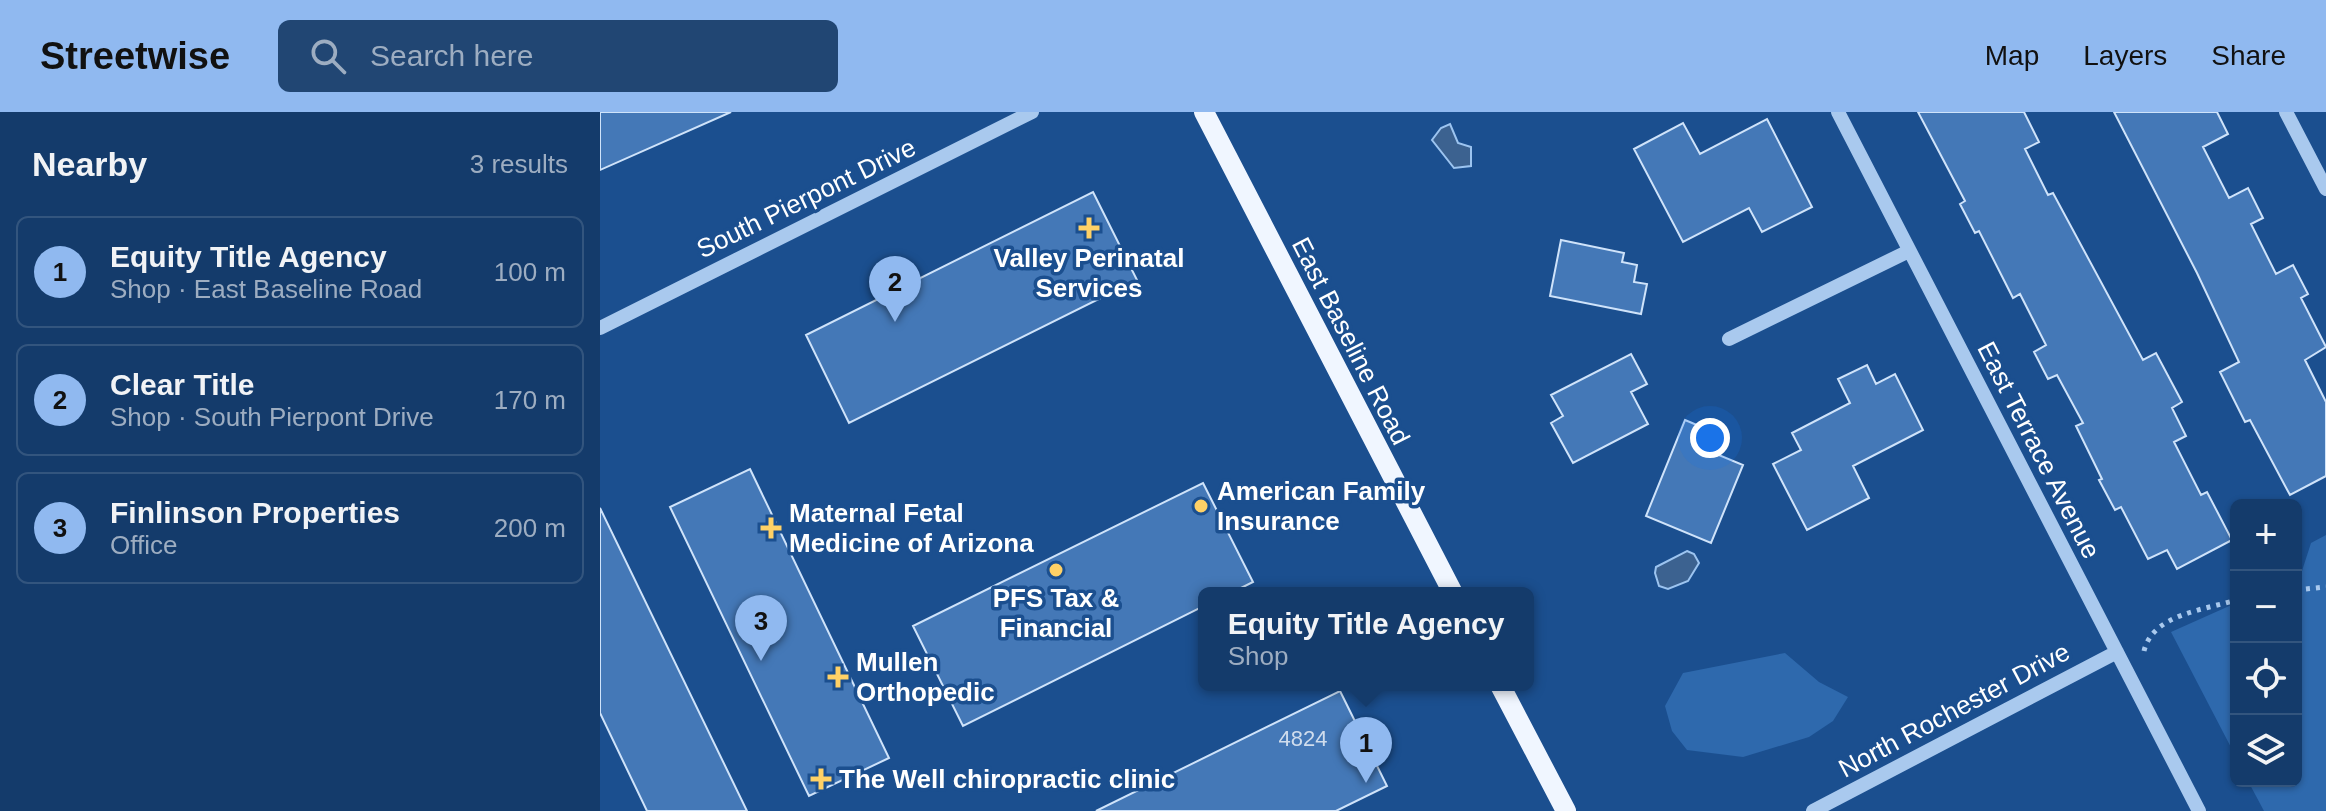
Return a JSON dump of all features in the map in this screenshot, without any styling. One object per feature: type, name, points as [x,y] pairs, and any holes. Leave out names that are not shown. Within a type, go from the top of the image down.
[{"type":"main road","name":"East Baseline Road","points":[[1204,112],[1450,587]]},
{"type":"main road","points":[[1503,691],[1566,811]]},
{"type":"street","name":"South Pierpont Drive","points":[[600,328],[1032,112]]},
{"type":"street","name":"East Terrace Avenue","points":[[1838,112],[2199,811]]},
{"type":"street","points":[[2286,112],[2326,189]]},
{"type":"street","points":[[1729,339],[1909,251]]},
{"type":"street","name":"North Rochester Drive","points":[[1813,811],[2117,652]]},
{"type":"path","points":[[2302,589],[2326,587]]},
{"type":"path","points":[[2144,651],[2147,637],[2162,623],[2230,602]]},
{"type":"shaded area","points":[[1450,124],[1458,143],[1471,147],[1471,166],[1454,168],[1432,140],[1441,128]]},
{"type":"shaded area","points":[[2326,535],[2326,811],[2264,811],[2251,787],[2302,787],[2302,571],[2311,543]]},
{"type":"shaded area","points":[[1687,551],[1694,554],[1699,563],[1688,581],[1668,589],[1659,586],[1656,567]]},
{"type":"shaded area","points":[[2230,606],[2230,745],[2171,632]]},
{"type":"shaded area","points":[[1785,653],[1819,682],[1848,697],[1833,721],[1809,737],[1743,757],[1687,750],[1672,731],[1665,706],[1683,673]]},
{"type":"building","points":[[600,112],[731,112],[600,170]]},
{"type":"building","points":[[1918,112],[2024,112],[2039,142],[2025,149],[2048,195],[2053,193],[2143,360],[2156,353],[2182,402],[2172,408],[2186,436],[2174,442],[2201,495],[2207,492],[2230,541],[2177,569],[2167,550],[2148,559],[2121,507],[2115,510],[2099,480],[2102,479],[2076,426],[2083,423],[2057,375],[2048,379],[2034,352],[2046,345],[2020,294],[2013,298],[1979,231],[1975,233],[1960,204],[1965,201]]},
{"type":"building","points":[[2114,112],[2217,112],[2228,134],[2203,147],[2229,198],[2248,188],[2263,218],[2251,224],[2276,274],[2293,265],[2308,294],[2301,298],[2326,347],[2305,360],[2326,402],[2326,476],[2290,495],[2250,420],[2245,422],[2220,372],[2239,362]]},
{"type":"building","points":[[1767,119],[1812,207],[1762,232],[1749,208],[1683,242],[1634,149],[1683,123],[1700,154]]},
{"type":"building","points":[[1093,192],[1137,280],[849,423],[806,335]]},
{"type":"building","points":[[1561,240],[1624,253],[1622,262],[1637,265],[1634,282],[1647,284],[1641,314],[1550,296]]},
{"type":"building","points":[[1631,354],[1647,384],[1631,392],[1648,424],[1573,463],[1551,423],[1563,416],[1551,395]]},
{"type":"building","points":[[1867,365],[1876,384],[1895,374],[1923,430],[1853,466],[1869,498],[1807,530],[1773,464],[1801,450],[1792,433],[1850,403],[1838,379]]},
{"type":"building","points":[[1685,420],[1716,433],[1709,451],[1743,465],[1711,543],[1646,516]]},
{"type":"building","points":[[750,469],[889,758],[809,796],[670,507]]},
{"type":"building","points":[[1203,483],[1253,582],[1243,587],[1198,587],[1198,609],[963,726],[913,626]]},
{"type":"building","points":[[600,508],[747,811],[647,811],[600,713]]},
{"type":"building","points":[[1340,691],[1387,786],[1336,811],[1096,811]]},
{"type":"place","name":"Valley Perinatal Services","points":[[1089,228]]},
{"type":"place","name":"Clear Title","points":[[895,322]]},
{"type":"place","name":"American Family Insurance","points":[[1201,506]]},
{"type":"place","name":"Maternal Fetal Medicine of Arizona","points":[[771,528]]},
{"type":"place","name":"PFS Tax & Financial","points":[[1056,570]]},
{"type":"place","name":"Finlinson Properties","points":[[761,661]]},
{"type":"place","name":"Mullen Orthopedic","points":[[838,677]]},
{"type":"place","name":"The Well chiropractic clinic","points":[[821,779]]},
{"type":"place","name":"Equity Title Agency","points":[[1366,783]]}]
